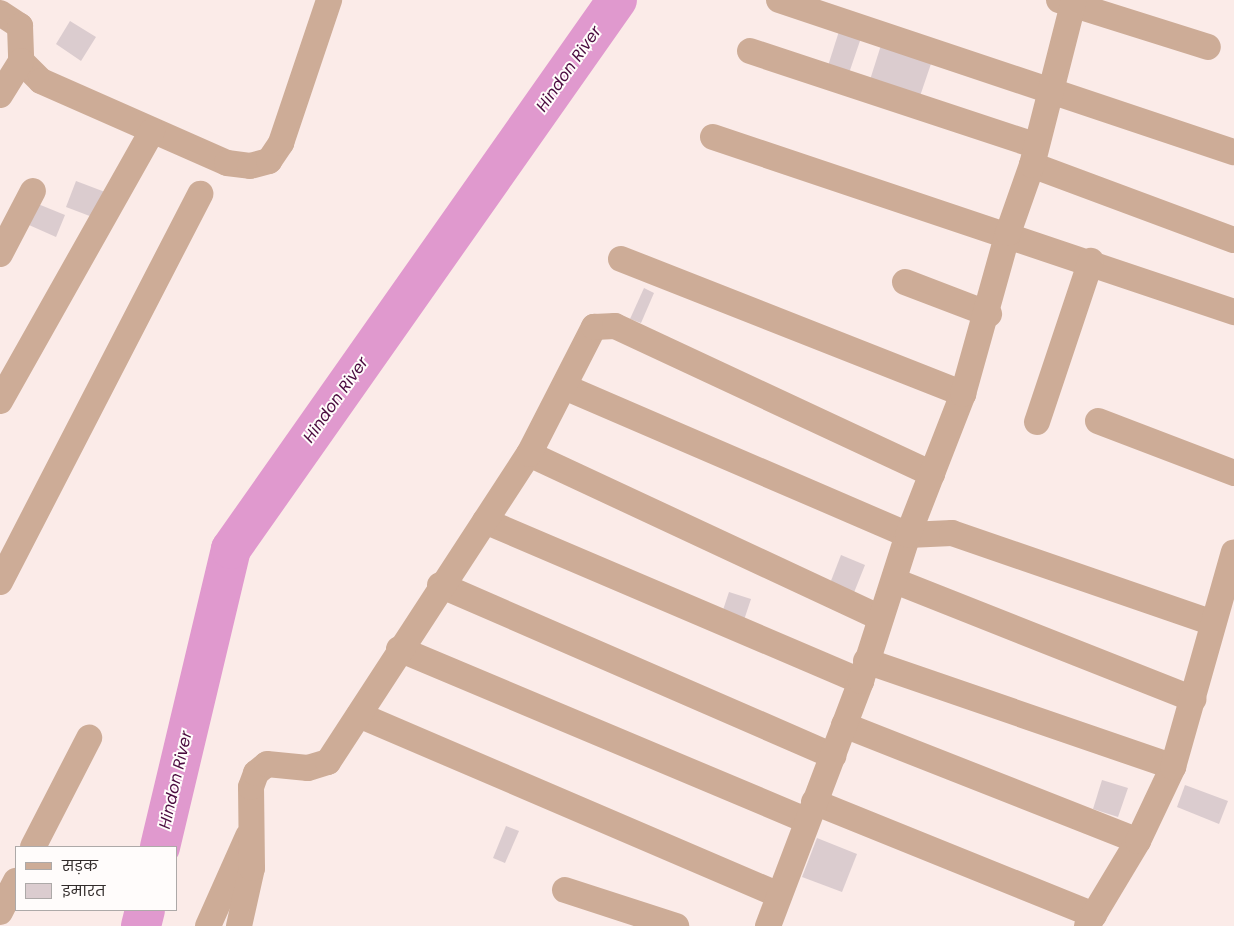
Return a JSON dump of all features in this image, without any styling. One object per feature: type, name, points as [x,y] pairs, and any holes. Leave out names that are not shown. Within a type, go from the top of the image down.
[{"type":"street","points":[[21,61],[41,81],[227,163],[250,166],[269,161],[281,143],[329,0]]},
{"type":"street","points":[[779,0],[1051,89],[1234,152]]},
{"type":"street","points":[[768,926],[810,811],[833,756],[895,581],[908,534],[964,394],[989,314],[1008,233],[1034,155],[1051,89],[1068,2],[1208,47]]},
{"type":"street","points":[[0,13],[20,26],[21,61],[0,95]]},
{"type":"street","points":[[750,51],[1034,155],[1234,240]]},
{"type":"street","points":[[0,401],[152,131]]},
{"type":"street","points":[[713,137],[1008,233],[1234,312]]},
{"type":"street","points":[[0,254],[33,191]]},
{"type":"street","points":[[0,582],[200,194]]},
{"type":"street","points":[[621,259],[964,394]]},
{"type":"street","points":[[1037,422],[1091,261]]},
{"type":"street","points":[[905,282],[989,314]]},
{"type":"street","points":[[239,926],[250,884],[251,787],[256,773],[267,764],[308,768],[328,762],[360,715],[440,585],[529,454],[566,388],[586,337],[602,324],[615,326],[932,474]]},
{"type":"street","points":[[566,388],[908,534],[952,533],[1211,622]]},
{"type":"street","points":[[1098,421],[1234,473]]},
{"type":"street","points":[[529,454],[882,618]]},
{"type":"street","points":[[485,521],[863,671],[1173,767]]},
{"type":"street","points":[[399,649],[1090,921],[1138,841],[1173,767],[1193,698],[1211,622],[1234,552]]},
{"type":"street","points":[[895,581],[1193,698]]},
{"type":"street","points":[[440,585],[833,756]]},
{"type":"street","points":[[360,715],[779,895]]},
{"type":"street","points":[[844,725],[1138,841]]},
{"type":"street","points":[[34,846],[90,738]]},
{"type":"street","points":[[208,926],[251,831]]},
{"type":"street","points":[[0,912],[15,883]]},
{"type":"street","points":[[565,890],[676,926]]},
{"type":"building","points":[[70,21],[96,37],[81,61],[56,44]]},
{"type":"building","points":[[841,25],[863,32],[848,76],[827,69]]},
{"type":"building","points":[[883,39],[934,55],[919,99],[869,83]]},
{"type":"building","points":[[76,181],[105,192],[95,218],[66,207]]},
{"type":"building","points":[[38,204],[65,215],[56,237],[29,225]]},
{"type":"building","points":[[644,288],[654,293],[641,323],[630,319]]},
{"type":"building","points":[[841,555],[865,565],[853,595],[829,586]]},
{"type":"building","points":[[729,592],[751,599],[744,620],[722,613]]},
{"type":"building","points":[[1102,780],[1128,788],[1118,817],[1093,809]]},
{"type":"building","points":[[1185,785],[1228,801],[1219,824],[1177,807]]},
{"type":"building","points":[[506,826],[519,831],[505,863],[493,858]]},
{"type":"building","points":[[817,838],[857,854],[842,892],[802,877]]},
{"type":"waterway","name":"Hindon River","points":[[160,846],[231,549],[617,0]]},
{"type":"waterway","name":"Hindon River","points":[[141,926],[145,911]]}]
